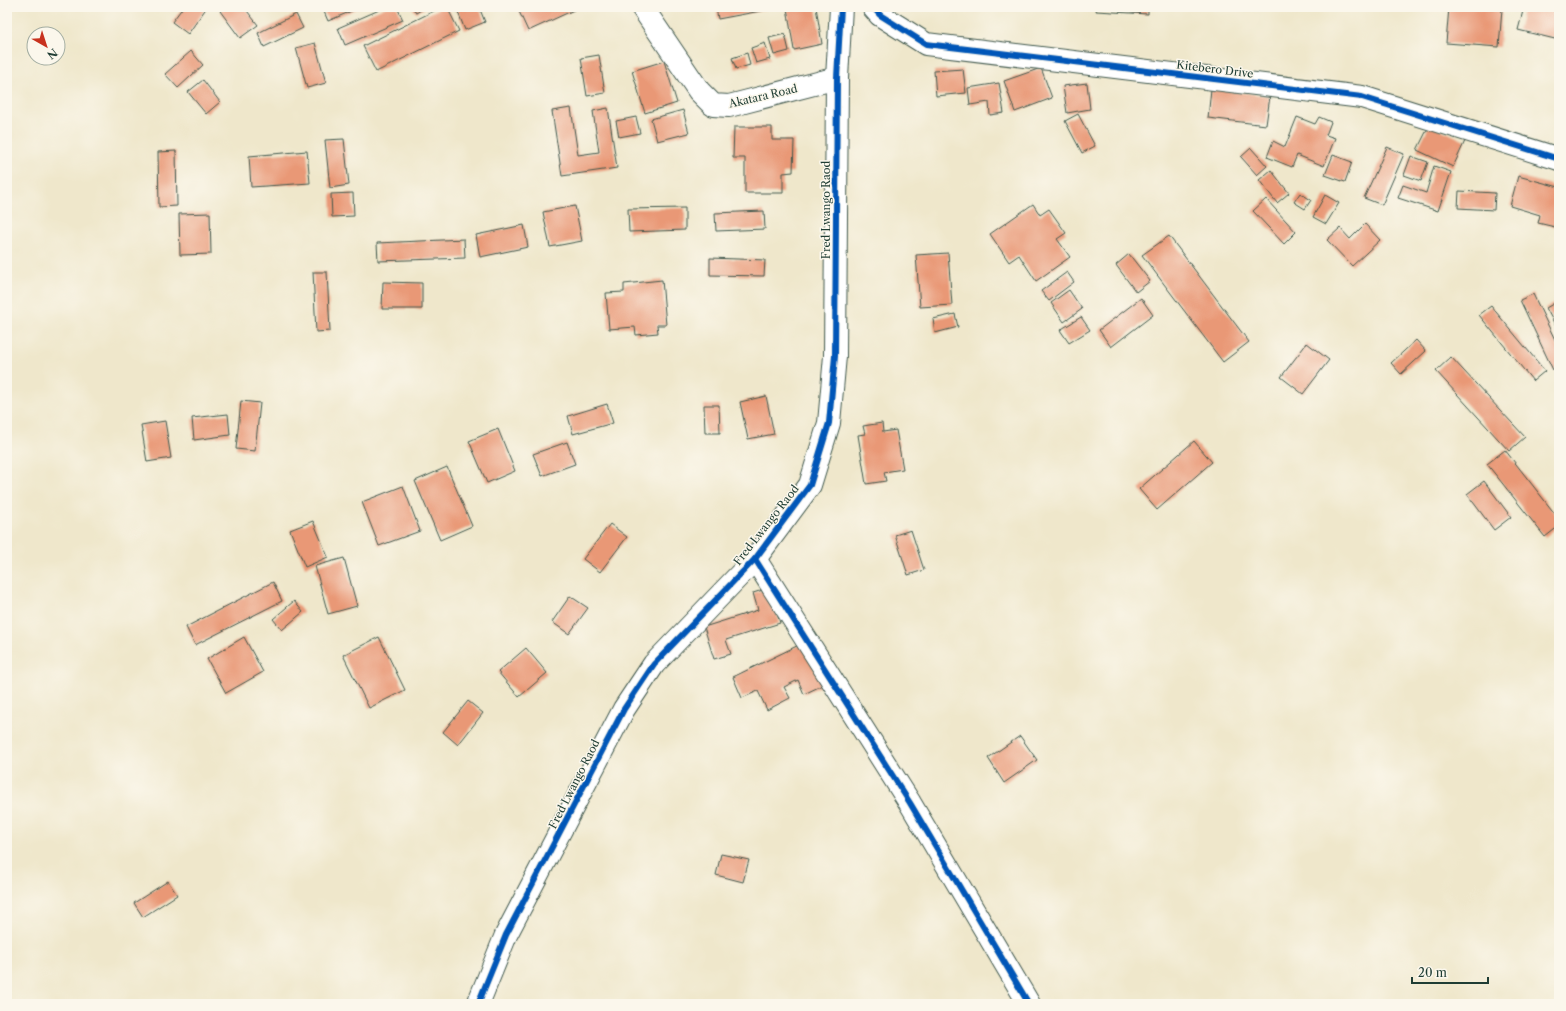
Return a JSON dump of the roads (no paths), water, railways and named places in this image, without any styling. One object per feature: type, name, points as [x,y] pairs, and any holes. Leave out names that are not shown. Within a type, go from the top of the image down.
[{"type":"street","name":"Akatara Road","points":[[642,7],[698,91],[713,105],[729,106],[837,78]]},
{"type":"street","name":"Fred Lwango Raod","points":[[478,1004],[506,935],[624,709],[654,664],[755,559],[810,484],[830,423],[835,356],[837,78],[841,7]]},
{"type":"street","name":"Kitebero Drive","points":[[873,7],[880,15],[926,44],[1362,97],[1559,159]]},
{"type":"street","points":[[755,559],[910,803],[1029,1004]]}]
